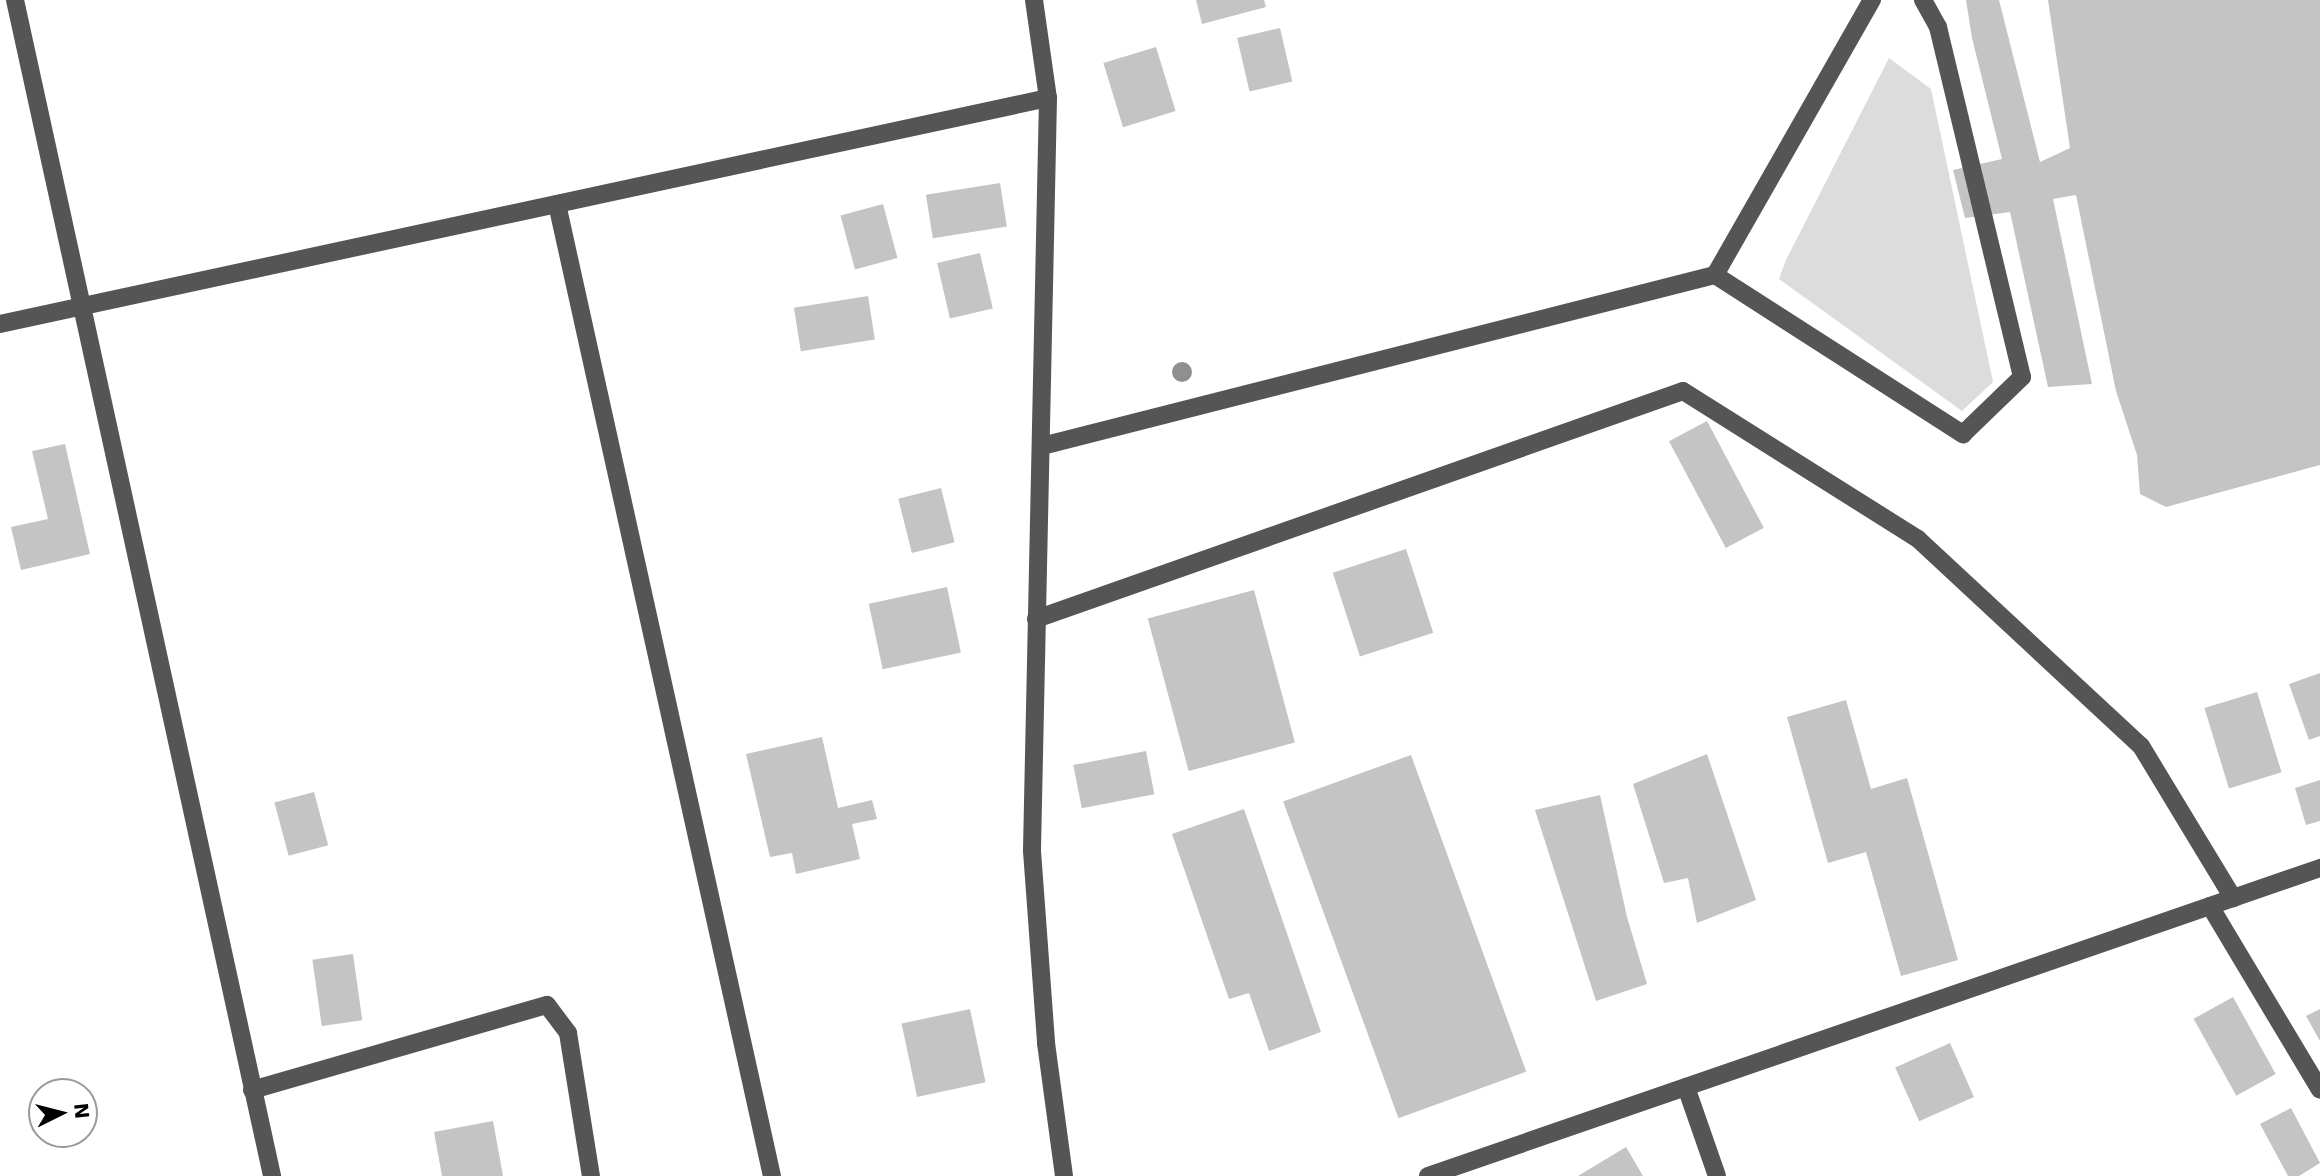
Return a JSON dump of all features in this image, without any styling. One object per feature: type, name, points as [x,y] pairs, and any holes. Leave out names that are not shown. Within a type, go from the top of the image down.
[{"type":"street","points":[[15,0],[272,1176]]},
{"type":"street","points":[[1034,0],[1048,98],[1032,851],[1046,1043],[1064,1176]]},
{"type":"street","points":[[1042,446],[1715,275],[1872,0]]},
{"type":"street","points":[[1715,275],[1963,434],[2022,377],[1938,27],[1923,0]]},
{"type":"street","points":[[0,324],[1048,98]]},
{"type":"street","points":[[557,204],[772,1176]]},
{"type":"street","points":[[1036,620],[1684,391],[1918,538],[2141,746],[2233,898]]},
{"type":"street","points":[[1428,1176],[2320,868]]},
{"type":"street","points":[[2210,906],[2320,1090]]},
{"type":"street","points":[[252,1090],[547,1005],[568,1033],[591,1176]]},
{"type":"street","points":[[1686,1087],[1717,1176]]},
{"type":"shaded area","points":[[1889,58],[1931,89],[1993,382],[1962,411],[1779,279],[1786,260]]},
{"type":"building","points":[[1196,0],[1264,0],[1266,7],[1202,24]]},
{"type":"building","points":[[1966,0],[1999,0],[2040,162],[2070,148],[2048,0],[2320,0],[2320,465],[2166,507],[2140,494],[2137,455],[2116,391],[2076,195],[2053,199],[2092,384],[2048,387],[2010,212],[1965,218],[1953,170],[2002,159],[1972,38]]},
{"type":"building","points":[[1280,28],[1292,82],[1250,91],[1237,38]]},
{"type":"building","points":[[1156,47],[1176,111],[1123,127],[1103,63]]},
{"type":"building","points":[[1000,183],[1007,226],[933,238],[926,195]]},
{"type":"building","points":[[883,204],[897,258],[855,269],[840,215]]},
{"type":"building","points":[[980,253],[993,309],[950,318],[937,263]]},
{"type":"building","points":[[868,296],[875,339],[801,351],[794,308]]},
{"type":"building","points":[[1707,421],[1764,528],[1726,548],[1669,441]]},
{"type":"building","points":[[65,444],[90,554],[21,570],[11,527],[48,519],[32,451]]},
{"type":"building","points":[[941,488],[955,542],[912,553],[898,499]]},
{"type":"building","points":[[1406,549],[1433,633],[1360,656],[1333,573]]},
{"type":"building","points":[[947,587],[961,653],[883,669],[869,604]]},
{"type":"building","points":[[1254,590],[1295,743],[1189,771],[1148,618]]},
{"type":"building","points":[[2320,673],[2320,736],[2309,740],[2289,684]]},
{"type":"building","points":[[2257,692],[2282,772],[2229,788],[2204,708]]},
{"type":"building","points":[[1846,700],[1871,789],[1907,778],[1958,960],[1901,976],[1866,852],[1828,863],[1787,717]]},
{"type":"building","points":[[822,737],[838,808],[872,800],[877,819],[852,824],[860,859],[796,874],[792,853],[770,857],[746,754]]},
{"type":"building","points":[[1146,751],[1154,794],[1082,808],[1073,765]]},
{"type":"building","points":[[1707,754],[1756,900],[1697,923],[1688,878],[1664,883],[1633,784]]},
{"type":"building","points":[[1411,755],[1526,1072],[1398,1118],[1283,802]]},
{"type":"building","points":[[2320,780],[2320,821],[2306,825],[2295,788]]},
{"type":"building","points":[[314,792],[328,845],[289,856],[274,803]]},
{"type":"building","points":[[1600,795],[1627,917],[1647,984],[1596,1001],[1535,810]]},
{"type":"building","points":[[1244,809],[1321,1032],[1269,1051],[1249,993],[1229,999],[1172,834]]},
{"type":"building","points":[[353,954],[362,1020],[322,1026],[312,960]]},
{"type":"building","points":[[2233,997],[2276,1074],[2236,1096],[2194,1019]]},
{"type":"building","points":[[970,1009],[986,1082],[917,1097],[902,1024]]},
{"type":"building","points":[[2320,1009],[2320,1041],[2306,1016]]},
{"type":"building","points":[[1950,1043],[1974,1097],[1919,1121],[1895,1067]]},
{"type":"building","points":[[2291,1108],[2320,1163],[2299,1176],[2288,1176],[2260,1124]]},
{"type":"building","points":[[493,1121],[503,1176],[442,1176],[434,1132]]},
{"type":"building","points":[[1626,1147],[1643,1176],[1578,1176]]}]
